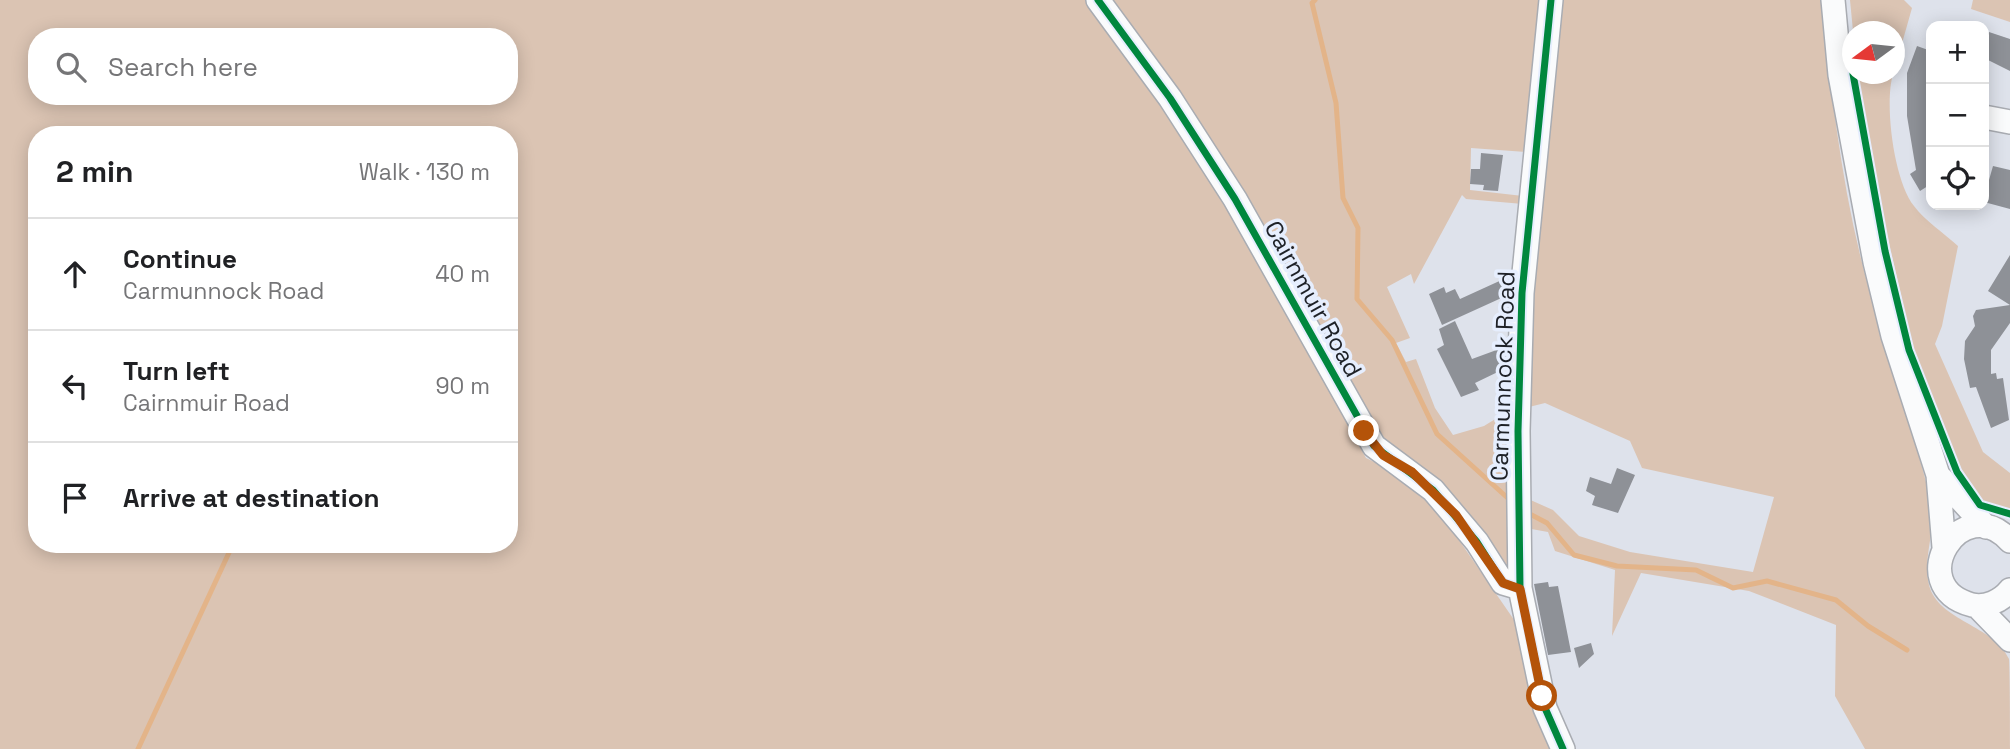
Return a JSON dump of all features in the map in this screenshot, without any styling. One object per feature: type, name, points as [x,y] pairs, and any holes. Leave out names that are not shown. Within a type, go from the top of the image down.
[{"type":"street","name":"Cairnmuir Road","points":[[1098,0],[1170,98],[1235,199],[1374,446],[1433,490],[1477,542],[1503,583],[1520,589]]},
{"type":"street","name":"Carmunnock Road","points":[[1551,0],[1522,293],[1518,431],[1520,589],[1545,708],[1563,749]]},
{"type":"street","points":[[1833,0],[1839,75],[1875,262],[1897,349],[1938,475],[1944,547]]},
{"type":"street","points":[[1989,118],[2010,122]]},
{"type":"street","points":[[1938,475],[2001,532]]},
{"type":"street","points":[[2001,532],[1969,527],[1955,534],[1944,547],[1939,562],[1941,578],[1955,597],[1977,606],[2010,640]]},
{"type":"street","points":[[1977,606],[1992,604],[2010,590]]},
{"type":"shaded area","points":[[0,0],[1088,0],[1201,156],[1366,458],[1393,471],[1432,501],[1519,627],[1552,749],[0,749]]},
{"type":"shaded area","points":[[1112,0],[1545,0],[1526,152],[1471,148],[1470,190],[1523,196],[1523,204],[1466,199],[1462,195],[1414,284],[1411,274],[1387,287],[1410,338],[1396,343],[1406,362],[1416,359],[1435,408],[1453,435],[1484,426],[1513,408],[1513,564],[1507,569],[1379,440],[1209,136]]},
{"type":"shaded area","points":[[1562,0],[1822,0],[1839,142],[1858,247],[1931,501],[1932,522],[1927,564],[1929,585],[1934,597],[1943,607],[1991,638],[2009,659],[2010,749],[1865,749],[1835,696],[1836,625],[1749,591],[1641,573],[1612,636],[1615,570],[1555,551],[1548,532],[1526,528],[1526,498],[1553,510],[1579,536],[1630,552],[1753,572],[1774,497],[1642,468],[1630,441],[1545,403],[1525,408],[1528,308]]},
{"type":"shaded area","points":[[1850,0],[1904,0],[1912,8],[1905,33],[1905,21],[1852,21]]},
{"type":"shaded area","points":[[1973,0],[2010,0],[2010,22],[1971,9]]},
{"type":"shaded area","points":[[1858,84],[1891,84],[1890,122],[1896,161],[1907,194],[1918,211],[1958,246],[1942,326],[1935,344],[1983,452],[2010,473],[2010,512],[1982,502],[1959,469],[1916,361],[1867,146]]},
{"type":"building","points":[[1989,32],[2010,39],[2010,71],[1989,60]]},
{"type":"building","points":[[1917,46],[1926,49],[1926,187],[1920,191],[1910,174],[1916,170],[1907,116],[1907,73]]},
{"type":"building","points":[[1481,153],[1503,155],[1498,191],[1483,190],[1484,185],[1470,184],[1471,169],[1480,169]]},
{"type":"building","points":[[1993,166],[2010,170],[2010,209],[1989,203],[1989,180]]},
{"type":"building","points":[[2010,255],[2010,305],[1988,291]]},
{"type":"building","points":[[1506,278],[1508,295],[1442,325],[1429,294],[1444,287],[1446,293],[1455,289],[1460,299]]},
{"type":"building","points":[[2010,305],[2010,323],[1991,350],[1991,374],[1996,373],[1997,379],[2003,378],[2009,420],[1991,428],[1976,387],[1970,388],[1964,359],[1965,341],[1975,326],[1973,316],[1976,310]]},
{"type":"building","points":[[1455,321],[1472,359],[1502,348],[1506,358],[1506,368],[1475,383],[1479,390],[1461,397],[1437,349],[1444,345],[1439,329]]},
{"type":"building","points":[[1617,468],[1635,475],[1618,513],[1592,505],[1595,496],[1586,491],[1590,477],[1611,484]]},
{"type":"building","points":[[1548,582],[1549,587],[1558,586],[1571,652],[1548,655],[1534,584]]},
{"type":"building","points":[[1591,643],[1594,654],[1579,668],[1574,648]]},
{"type":"waterway","points":[[1315,0],[1312,3],[1336,103],[1343,198],[1358,228],[1357,299],[1392,340],[1437,434],[1511,501]]},
{"type":"waterway","points":[[1524,511],[1547,523],[1574,555],[1617,566],[1696,570],[1733,588],[1767,581],[1836,600],[1868,626],[1907,650]]},
{"type":"waterway","points":[[138,749],[229,553]]},
{"type":"cycle path","points":[[1098,0],[1170,98],[1235,199],[1374,446],[1433,490],[1477,542],[1503,583],[1520,588]]},
{"type":"cycle path","points":[[1551,0],[1522,293],[1518,431],[1520,588],[1545,708],[1563,749]]},
{"type":"cycle path","points":[[1855,84],[1885,251],[1909,350],[1957,472],[1980,505],[2010,514]]},
{"type":"route","points":[[1364,431],[1383,455],[1412,472],[1456,515],[1503,583],[1520,589],[1542,696]]}]
